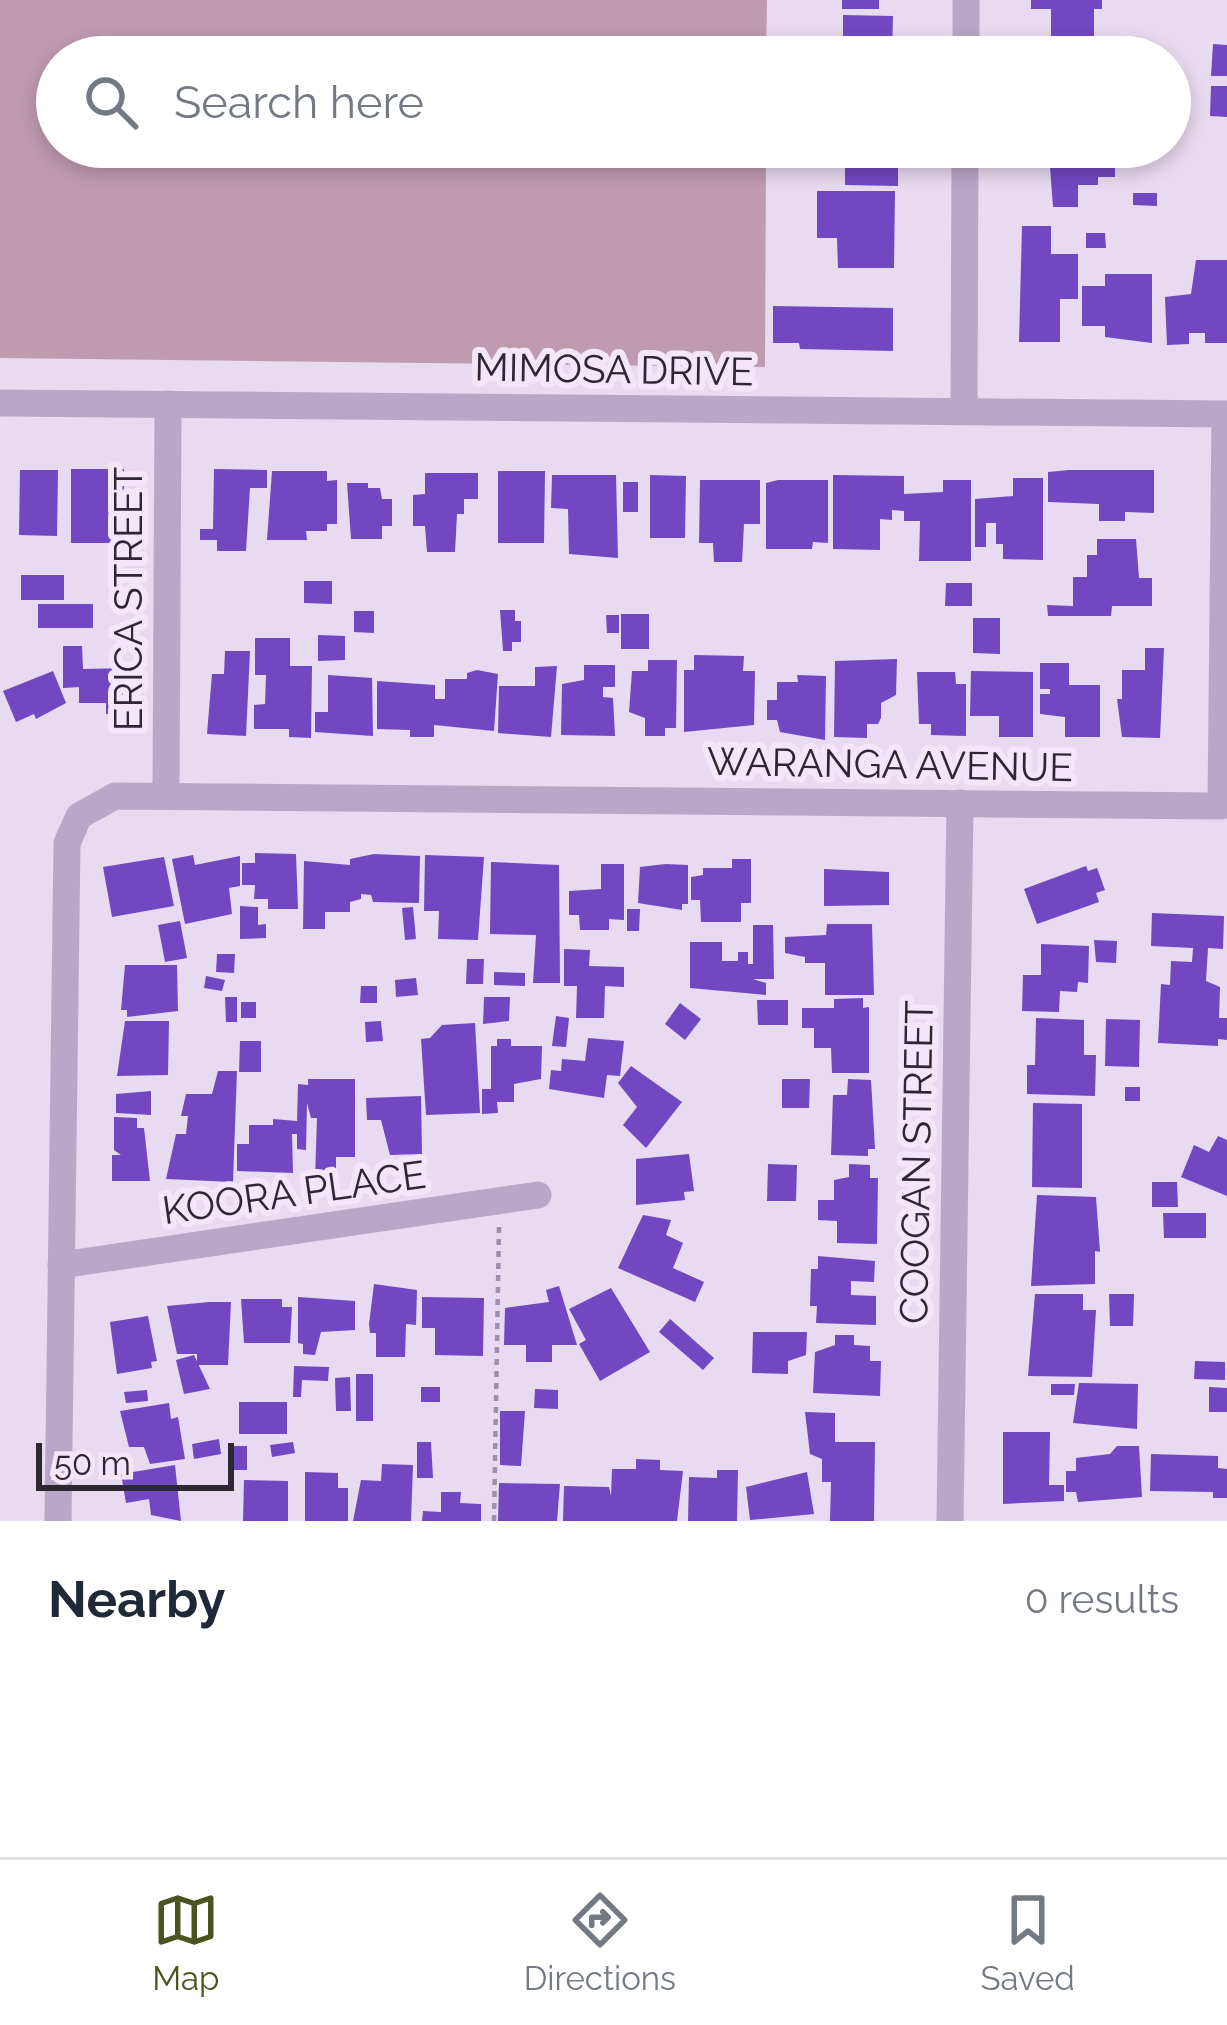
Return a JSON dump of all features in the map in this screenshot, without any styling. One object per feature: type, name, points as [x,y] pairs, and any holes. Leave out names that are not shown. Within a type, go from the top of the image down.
[{"type":"street","points":[[966,0],[966,36]]},
{"type":"street","points":[[964,411],[965,168]]},
{"type":"street","name":"MIMOSA DRIVE","points":[[0,404],[1226,414]]},
{"type":"street","name":"ERICA STREET","points":[[166,795],[169,404]]},
{"type":"street","name":"WARANGA AVENUE","points":[[58,1521],[68,843],[79,816],[103,799],[166,795],[1221,806],[1226,414]]},
{"type":"street","name":"COOGAN STREET","points":[[950,1521],[960,803]]},
{"type":"street","name":"KOORA PLACE","points":[[61,1265],[538,1195]]},
{"type":"path","points":[[494,1521],[499,1203]]},
{"type":"shaded area","points":[[0,0],[767,0],[766,36],[36,36],[36,168],[766,168],[765,367],[0,358]]},
{"type":"building","points":[[842,0],[879,0],[879,9],[842,9]]},
{"type":"building","points":[[1031,0],[1102,0],[1102,9],[1094,9],[1094,36],[1051,36],[1051,9],[1031,9]]},
{"type":"building","points":[[843,15],[893,16],[893,36],[843,36]]},
{"type":"building","points":[[1213,44],[1227,45],[1227,76],[1211,76]]},
{"type":"building","points":[[1211,86],[1227,86],[1227,117],[1210,116]]},
{"type":"building","points":[[845,168],[898,168],[898,186],[845,185]]},
{"type":"building","points":[[1050,168],[1115,168],[1115,177],[1098,177],[1098,185],[1078,185],[1078,207],[1053,207]]},
{"type":"building","points":[[817,191],[895,191],[894,268],[838,268],[837,238],[817,238]]},
{"type":"building","points":[[1133,193],[1157,193],[1157,206],[1133,205]]},
{"type":"building","points":[[1022,226],[1051,226],[1051,254],[1078,254],[1078,299],[1060,299],[1060,342],[1019,342]]},
{"type":"building","points":[[1086,233],[1105,233],[1106,248],[1086,248]]},
{"type":"building","points":[[1196,260],[1227,260],[1227,343],[1205,343],[1205,333],[1189,333],[1189,344],[1167,345],[1165,297],[1191,294]]},
{"type":"building","points":[[1105,274],[1152,274],[1152,343],[1105,337],[1105,326],[1082,326],[1082,286],[1105,286]]},
{"type":"building","points":[[773,306],[893,308],[893,351],[800,349],[799,343],[773,343]]},
{"type":"building","points":[[71,469],[124,469],[124,543],[71,543]]},
{"type":"building","points":[[214,469],[267,470],[267,488],[250,488],[246,551],[217,551],[217,540],[200,540],[200,529],[213,529]]},
{"type":"building","points":[[20,470],[58,470],[57,536],[19,535]]},
{"type":"building","points":[[1154,470],[1154,513],[1125,512],[1125,521],[1099,521],[1099,504],[1048,502],[1048,472]]},
{"type":"building","points":[[272,471],[327,471],[327,481],[337,480],[337,524],[327,524],[327,531],[306,531],[307,540],[267,540]]},
{"type":"building","points":[[498,471],[545,471],[544,543],[498,543]]},
{"type":"building","points":[[425,473],[478,473],[478,499],[464,499],[464,514],[457,514],[455,552],[427,552],[425,526],[413,526],[413,495],[425,494]]},
{"type":"building","points":[[552,475],[616,475],[618,558],[569,554],[568,509],[551,508]]},
{"type":"building","points":[[650,475],[686,476],[685,538],[650,538]]},
{"type":"building","points":[[833,475],[904,476],[904,494],[943,492],[943,480],[971,480],[971,561],[919,561],[920,521],[904,521],[904,511],[892,510],[892,520],[880,519],[880,550],[833,549]]},
{"type":"building","points":[[1013,478],[1043,478],[1043,560],[1003,559],[1003,544],[996,544],[996,523],[986,523],[986,547],[975,547],[975,499],[1013,496]]},
{"type":"building","points":[[700,480],[760,480],[760,524],[744,524],[742,562],[714,562],[713,543],[699,543]]},
{"type":"building","points":[[828,480],[828,543],[813,542],[812,549],[766,549],[766,483]]},
{"type":"building","points":[[623,482],[638,482],[638,512],[623,512]]},
{"type":"building","points":[[347,483],[368,483],[368,488],[380,488],[382,499],[392,499],[392,526],[382,526],[382,539],[351,539]]},
{"type":"building","points":[[1097,539],[1136,539],[1139,578],[1152,578],[1152,606],[1112,606],[1111,616],[1048,616],[1047,605],[1073,606],[1073,577],[1087,577],[1087,555],[1097,555]]},
{"type":"building","points":[[21,575],[64,575],[64,600],[21,600]]},
{"type":"building","points":[[304,581],[332,581],[332,604],[304,603]]},
{"type":"building","points":[[946,583],[972,583],[972,606],[945,606]]},
{"type":"building","points":[[38,604],[93,604],[93,628],[38,628]]},
{"type":"building","points":[[500,610],[515,610],[515,621],[521,621],[521,642],[512,642],[512,651],[503,651]]},
{"type":"building","points":[[354,611],[374,611],[374,633],[354,632]]},
{"type":"building","points":[[621,614],[649,614],[649,649],[621,649]]},
{"type":"building","points":[[606,615],[619,615],[619,633],[607,633]]},
{"type":"building","points":[[973,618],[1000,618],[1000,654],[973,653]]},
{"type":"building","points":[[318,635],[345,636],[345,660],[318,661]]},
{"type":"building","points":[[255,638],[290,638],[290,666],[312,666],[311,738],[289,737],[289,729],[254,729],[254,705],[265,704],[266,675],[255,675]]},
{"type":"building","points":[[63,646],[82,646],[83,669],[131,668],[131,714],[106,714],[106,703],[79,703],[79,687],[63,688]]},
{"type":"building","points":[[1145,648],[1164,648],[1160,738],[1122,737],[1117,699],[1122,699],[1122,670],[1145,670]]},
{"type":"building","points":[[225,651],[250,651],[246,736],[207,734],[212,674],[224,674]]},
{"type":"building","points":[[694,655],[744,656],[743,671],[755,671],[754,725],[684,732],[684,670],[694,670]]},
{"type":"building","points":[[897,659],[896,695],[881,703],[881,718],[878,724],[867,724],[867,738],[834,737],[835,661]]},
{"type":"building","points":[[648,660],[677,660],[676,728],[665,728],[665,736],[645,736],[645,718],[629,712],[632,671],[648,671]]},
{"type":"building","points":[[1040,663],[1069,663],[1069,685],[1100,685],[1100,737],[1065,737],[1065,717],[1040,714],[1040,694],[1050,694],[1050,689],[1040,689]]},
{"type":"building","points":[[584,665],[615,665],[615,687],[603,687],[603,697],[613,698],[615,736],[561,735],[562,684],[584,680]]},
{"type":"building","points":[[557,666],[551,737],[498,733],[499,686],[535,686],[535,667]]},
{"type":"building","points":[[53,671],[66,703],[36,719],[34,714],[16,722],[3,691]]},
{"type":"building","points":[[971,671],[1033,672],[1033,737],[999,737],[999,716],[970,716]]},
{"type":"building","points":[[917,672],[955,672],[956,684],[966,684],[966,736],[931,735],[931,724],[919,724]]},
{"type":"building","points":[[467,673],[498,674],[494,731],[434,725],[434,737],[410,737],[410,730],[377,729],[377,681],[435,685],[435,699],[445,699],[445,679],[467,679]]},
{"type":"building","points":[[328,675],[372,678],[373,736],[315,732],[315,712],[328,712]]},
{"type":"building","points":[[797,675],[826,676],[825,740],[780,732],[777,720],[767,720],[767,700],[777,700],[777,682],[798,682]]},
{"type":"building","points":[[255,853],[296,854],[298,909],[268,909],[268,899],[254,899],[255,885],[242,885],[242,863],[255,863]]},
{"type":"building","points":[[374,854],[420,856],[419,903],[373,902],[371,895],[361,894],[361,899],[350,902],[350,912],[325,912],[325,929],[303,929],[304,861],[350,865],[350,859]]},
{"type":"building","points":[[193,855],[195,865],[240,856],[240,886],[229,888],[232,914],[185,924],[172,859]]},
{"type":"building","points":[[425,855],[484,857],[478,940],[438,939],[439,911],[424,911]]},
{"type":"building","points":[[164,857],[174,906],[112,917],[103,867]]},
{"type":"building","points":[[732,859],[751,859],[751,903],[741,903],[741,922],[701,922],[700,900],[691,900],[691,877],[703,875],[703,868],[732,868]]},
{"type":"building","points":[[491,862],[559,865],[560,983],[533,983],[536,935],[490,934]]},
{"type":"building","points":[[601,864],[624,864],[624,920],[609,919],[609,930],[580,930],[579,915],[569,915],[569,891],[601,889]]},
{"type":"building","points":[[688,865],[688,904],[682,904],[682,910],[638,903],[640,867]]},
{"type":"building","points":[[1086,866],[1088,871],[1097,868],[1105,890],[1096,893],[1099,902],[1037,924],[1024,889]]},
{"type":"building","points":[[824,869],[889,872],[889,905],[824,906]]},
{"type":"building","points":[[240,906],[258,907],[258,925],[266,924],[266,938],[240,939]]},
{"type":"building","points":[[413,907],[416,939],[405,940],[402,908]]},
{"type":"building","points":[[627,909],[640,909],[639,931],[627,931]]},
{"type":"building","points":[[1152,913],[1224,916],[1223,949],[1208,948],[1206,981],[1220,987],[1219,1018],[1227,1018],[1227,1040],[1218,1039],[1218,1046],[1158,1043],[1161,984],[1170,985],[1171,961],[1192,962],[1193,948],[1151,946]]},
{"type":"building","points":[[180,921],[187,958],[165,962],[158,925]]},
{"type":"building","points":[[827,924],[872,924],[874,995],[825,995],[825,963],[805,963],[805,957],[785,953],[785,937],[826,935]]},
{"type":"building","points":[[753,925],[773,925],[774,979],[753,979],[766,983],[766,995],[690,988],[690,942],[722,942],[722,961],[738,961],[738,952],[748,952],[748,964],[753,964]]},
{"type":"building","points":[[1094,940],[1117,941],[1116,963],[1096,962]]},
{"type":"building","points":[[1041,944],[1089,946],[1088,983],[1078,982],[1077,992],[1060,991],[1059,1012],[1022,1011],[1023,975],[1041,975]]},
{"type":"building","points":[[564,949],[590,950],[589,966],[624,967],[624,987],[605,986],[604,1018],[576,1018],[577,986],[564,986]]},
{"type":"building","points":[[217,954],[235,954],[234,973],[216,972]]},
{"type":"building","points":[[467,959],[484,959],[483,984],[466,984]]},
{"type":"building","points":[[125,965],[177,965],[178,1011],[127,1017],[127,1010],[121,1010]]},
{"type":"building","points":[[494,972],[525,973],[525,986],[494,985]]},
{"type":"building","points":[[206,976],[225,980],[222,991],[204,988]]},
{"type":"building","points":[[416,978],[418,995],[396,997],[395,980]]},
{"type":"building","points":[[361,986],[377,986],[377,1003],[360,1003]]},
{"type":"building","points":[[225,997],[237,997],[237,1022],[226,1022]]},
{"type":"building","points":[[484,997],[510,997],[509,1021],[483,1024]]},
{"type":"building","points":[[863,998],[863,1008],[869,1007],[869,1073],[832,1073],[831,1048],[814,1048],[814,1028],[802,1028],[802,1008],[834,1008],[834,999]]},
{"type":"building","points":[[757,1000],[788,1000],[788,1025],[758,1025]]},
{"type":"building","points":[[241,1002],[256,1002],[256,1018],[241,1018]]},
{"type":"building","points":[[680,1003],[701,1019],[685,1040],[665,1024]]},
{"type":"building","points":[[556,1016],[569,1018],[566,1047],[552,1046]]},
{"type":"building","points":[[1036,1018],[1084,1020],[1084,1055],[1096,1055],[1095,1096],[1027,1094],[1027,1065],[1035,1065]]},
{"type":"building","points":[[1106,1019],[1140,1020],[1139,1067],[1105,1066]]},
{"type":"building","points":[[125,1021],[169,1021],[168,1075],[117,1076]]},
{"type":"building","points":[[381,1021],[383,1041],[366,1042],[365,1022]]},
{"type":"building","points":[[475,1023],[480,1113],[426,1115],[421,1039],[430,1038],[442,1025]]},
{"type":"building","points":[[588,1038],[624,1041],[620,1076],[607,1075],[604,1098],[549,1089],[551,1070],[561,1071],[562,1059],[585,1061]]},
{"type":"building","points":[[497,1039],[511,1039],[511,1046],[542,1046],[541,1079],[514,1084],[514,1102],[497,1102],[498,1113],[482,1114],[482,1089],[491,1089],[491,1046],[497,1046]]},
{"type":"building","points":[[240,1041],[261,1041],[261,1072],[239,1072]]},
{"type":"building","points":[[631,1066],[682,1102],[646,1148],[623,1125],[637,1107],[618,1083]]},
{"type":"building","points":[[218,1071],[237,1071],[233,1182],[166,1179],[176,1134],[186,1134],[188,1116],[181,1116],[186,1094],[212,1094]]},
{"type":"building","points":[[308,1079],[355,1079],[355,1157],[336,1157],[336,1178],[315,1177],[317,1118],[311,1118],[307,1103],[306,1150],[297,1149],[297,1134],[292,1134],[293,1173],[237,1171],[237,1144],[249,1144],[249,1125],[273,1125],[273,1119],[297,1121],[298,1084],[308,1085]]},
{"type":"building","points":[[782,1079],[810,1079],[809,1108],[782,1108]]},
{"type":"building","points":[[848,1079],[871,1080],[875,1149],[868,1149],[868,1156],[831,1155],[833,1095],[847,1095]]},
{"type":"building","points":[[1125,1087],[1140,1087],[1140,1101],[1125,1101]]},
{"type":"building","points":[[151,1091],[151,1115],[116,1113],[116,1094]]},
{"type":"building","points":[[421,1096],[422,1154],[390,1155],[381,1120],[367,1120],[366,1098]]},
{"type":"building","points":[[1033,1103],[1082,1104],[1082,1188],[1032,1187]]},
{"type":"building","points":[[114,1117],[137,1118],[137,1128],[144,1128],[150,1181],[112,1181],[112,1155],[121,1155],[114,1150]]},
{"type":"building","points":[[1218,1136],[1227,1140],[1227,1196],[1181,1177],[1194,1145],[1209,1152]]},
{"type":"building","points":[[689,1154],[694,1191],[684,1192],[685,1200],[636,1205],[636,1159]]},
{"type":"building","points":[[768,1164],[797,1165],[796,1201],[767,1201]]},
{"type":"building","points":[[849,1164],[870,1165],[870,1178],[878,1178],[877,1244],[837,1243],[837,1221],[818,1220],[818,1200],[834,1200],[834,1180],[849,1177]]},
{"type":"building","points":[[1152,1182],[1177,1182],[1178,1207],[1152,1207]]},
{"type":"building","points":[[1037,1195],[1096,1197],[1100,1252],[1095,1251],[1095,1284],[1031,1286]]},
{"type":"building","points":[[1163,1213],[1206,1213],[1206,1238],[1164,1238]]},
{"type":"building","points":[[643,1215],[671,1220],[666,1235],[683,1243],[673,1268],[704,1282],[695,1302],[618,1268]]},
{"type":"building","points":[[818,1256],[875,1261],[874,1282],[851,1281],[851,1295],[876,1296],[876,1325],[816,1323],[817,1306],[810,1306],[811,1269],[818,1269]]},
{"type":"building","points":[[374,1284],[417,1290],[416,1325],[406,1324],[405,1357],[376,1357],[376,1333],[370,1333],[369,1324]]},
{"type":"building","points":[[559,1286],[577,1345],[552,1345],[552,1362],[526,1362],[526,1345],[504,1345],[505,1308],[549,1302],[546,1290]]},
{"type":"building","points":[[611,1288],[650,1352],[600,1381],[579,1344],[586,1340],[569,1309]]},
{"type":"building","points":[[1035,1294],[1083,1294],[1083,1310],[1096,1310],[1092,1377],[1028,1376]]},
{"type":"building","points":[[1109,1294],[1134,1294],[1133,1326],[1110,1326]]},
{"type":"building","points":[[298,1297],[355,1301],[355,1330],[321,1332],[315,1355],[303,1354],[303,1344],[298,1343]]},
{"type":"building","points":[[422,1297],[484,1298],[483,1356],[435,1355],[435,1328],[422,1328]]},
{"type":"building","points":[[241,1299],[282,1299],[282,1307],[292,1307],[290,1343],[244,1343]]},
{"type":"building","points":[[231,1302],[228,1365],[197,1365],[197,1354],[177,1354],[167,1306]]},
{"type":"building","points":[[148,1316],[157,1361],[151,1362],[152,1368],[117,1374],[110,1322]]},
{"type":"building","points":[[670,1319],[714,1358],[703,1370],[659,1332]]},
{"type":"building","points":[[753,1332],[807,1332],[806,1355],[788,1361],[788,1374],[752,1373]]},
{"type":"building","points":[[835,1335],[854,1335],[854,1345],[870,1346],[870,1361],[881,1361],[880,1396],[813,1393],[815,1352],[835,1345]]},
{"type":"building","points":[[194,1355],[210,1389],[184,1394],[176,1360]]},
{"type":"building","points":[[1195,1361],[1225,1362],[1225,1380],[1194,1379]]},
{"type":"building","points":[[294,1366],[329,1367],[328,1381],[302,1380],[301,1397],[293,1397]]},
{"type":"building","points":[[356,1374],[373,1374],[373,1421],[356,1421]]},
{"type":"building","points":[[350,1377],[351,1411],[336,1411],[335,1378]]},
{"type":"building","points":[[1079,1383],[1138,1384],[1137,1429],[1073,1423]]},
{"type":"building","points":[[1051,1384],[1075,1384],[1074,1395],[1051,1395]]},
{"type":"building","points":[[421,1387],[440,1387],[440,1402],[421,1402]]},
{"type":"building","points":[[1209,1387],[1227,1388],[1227,1412],[1209,1412]]},
{"type":"building","points":[[535,1389],[558,1390],[558,1409],[534,1408]]},
{"type":"building","points":[[147,1390],[148,1401],[126,1403],[124,1392]]},
{"type":"building","points":[[239,1402],[287,1402],[287,1434],[239,1434]]},
{"type":"building","points":[[169,1403],[171,1419],[178,1417],[185,1459],[150,1464],[144,1447],[129,1447],[120,1411]]},
{"type":"building","points":[[500,1411],[525,1411],[521,1466],[500,1465]]},
{"type":"building","points":[[805,1412],[835,1413],[835,1442],[875,1442],[874,1521],[830,1521],[831,1482],[822,1482],[822,1459],[810,1454]]},
{"type":"building","points":[[1003,1432],[1050,1432],[1049,1485],[1064,1485],[1064,1501],[1003,1504]]},
{"type":"building","points":[[219,1439],[221,1454],[194,1459],[192,1444]]},
{"type":"building","points":[[293,1442],[295,1453],[272,1457],[270,1445]]},
{"type":"building","points":[[417,1442],[431,1442],[433,1478],[417,1478]]},
{"type":"building","points":[[234,1446],[247,1446],[247,1470],[233,1470]]},
{"type":"building","points":[[1117,1446],[1139,1446],[1142,1497],[1078,1502],[1076,1492],[1066,1492],[1066,1471],[1076,1471],[1076,1458],[1110,1454]]},
{"type":"building","points":[[1151,1454],[1218,1456],[1218,1468],[1227,1469],[1227,1498],[1213,1498],[1213,1492],[1150,1491]]},
{"type":"building","points":[[636,1459],[660,1460],[660,1470],[683,1471],[677,1521],[563,1521],[564,1486],[609,1487],[611,1496],[612,1469],[636,1469]]},
{"type":"building","points":[[382,1464],[413,1465],[411,1521],[353,1521],[361,1480],[381,1481]]},
{"type":"building","points":[[175,1465],[181,1521],[151,1515],[149,1499],[126,1503],[121,1474]]},
{"type":"building","points":[[717,1470],[738,1470],[737,1521],[688,1521],[689,1477],[717,1478]]},
{"type":"building","points":[[305,1472],[338,1473],[338,1488],[348,1488],[348,1521],[305,1521]]},
{"type":"building","points":[[807,1472],[814,1514],[750,1520],[746,1487]]},
{"type":"building","points":[[244,1480],[288,1481],[288,1521],[243,1521]]},
{"type":"building","points":[[499,1483],[560,1484],[557,1521],[498,1521]]},
{"type":"building","points":[[441,1492],[461,1492],[460,1503],[481,1504],[481,1521],[422,1521],[423,1511],[441,1512]]}]
